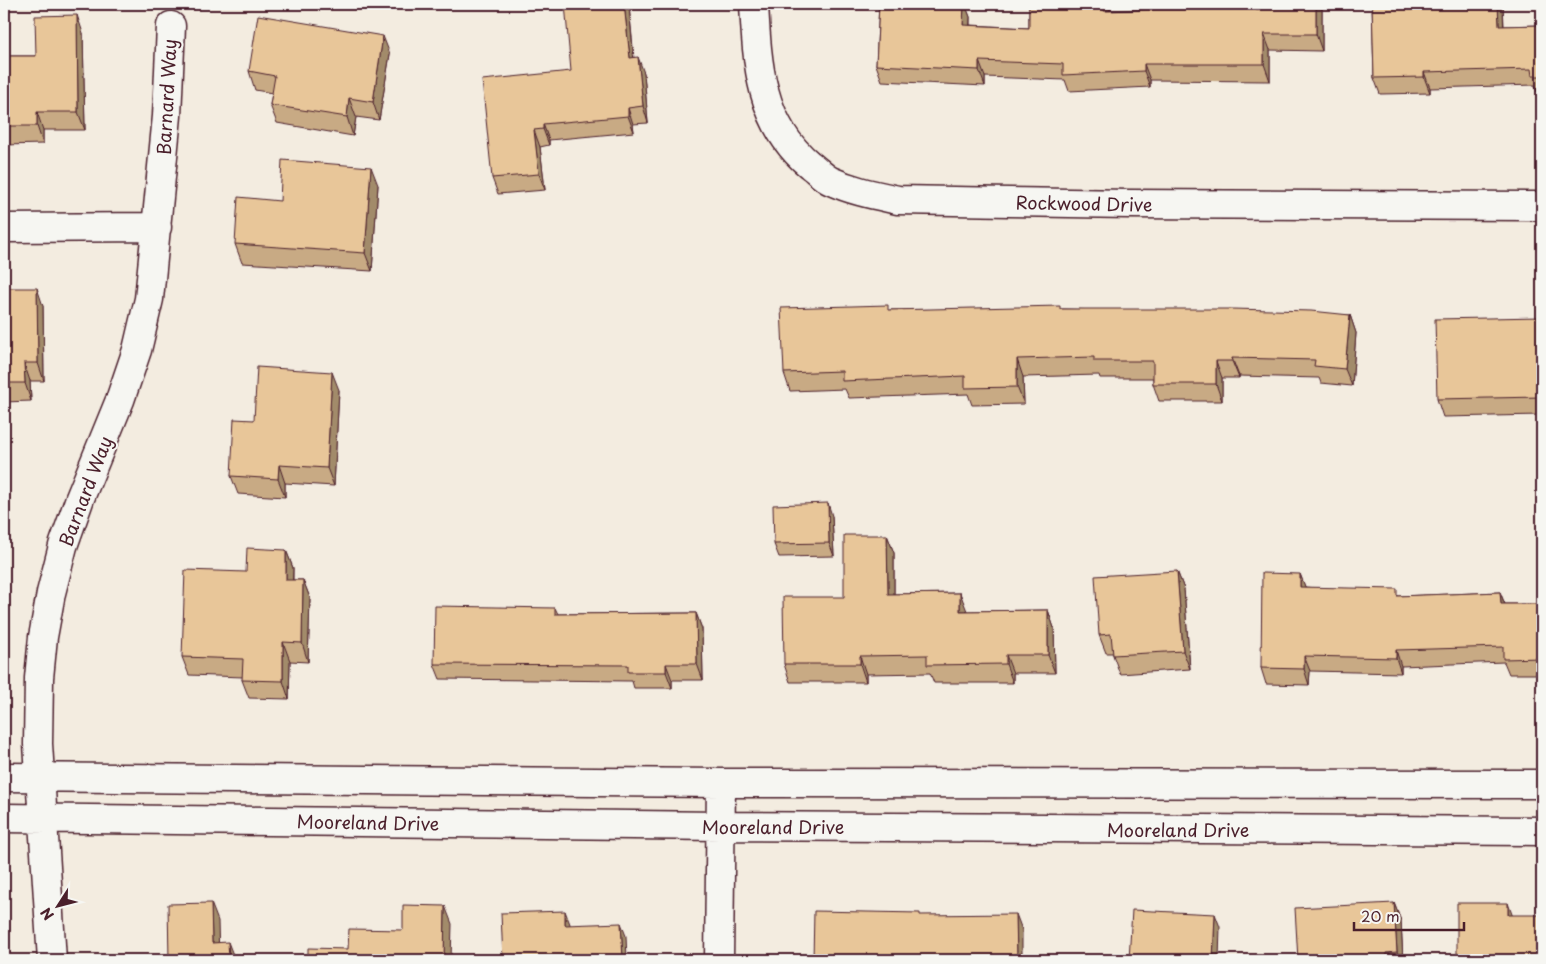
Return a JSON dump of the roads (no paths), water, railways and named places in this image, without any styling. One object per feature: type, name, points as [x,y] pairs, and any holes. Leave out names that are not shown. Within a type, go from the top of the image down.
[{"type":"street","name":"Rockwood Drive","points":[[754,4],[756,53],[764,94],[779,130],[802,158],[830,181],[862,193],[898,200],[1129,204],[1542,206]]},
{"type":"street","name":"Barnard Way","points":[[52,960],[38,744],[39,678],[43,637],[51,593],[63,546],[80,498],[120,400],[137,350],[149,300],[166,116],[170,26]]},
{"type":"street","points":[[4,228],[157,227]]},
{"type":"street","points":[[4,778],[721,783],[1542,784]]},
{"type":"street","points":[[719,960],[721,783]]},
{"type":"street","name":"Mooreland Drive","points":[[4,818],[720,826],[1542,831]]}]
